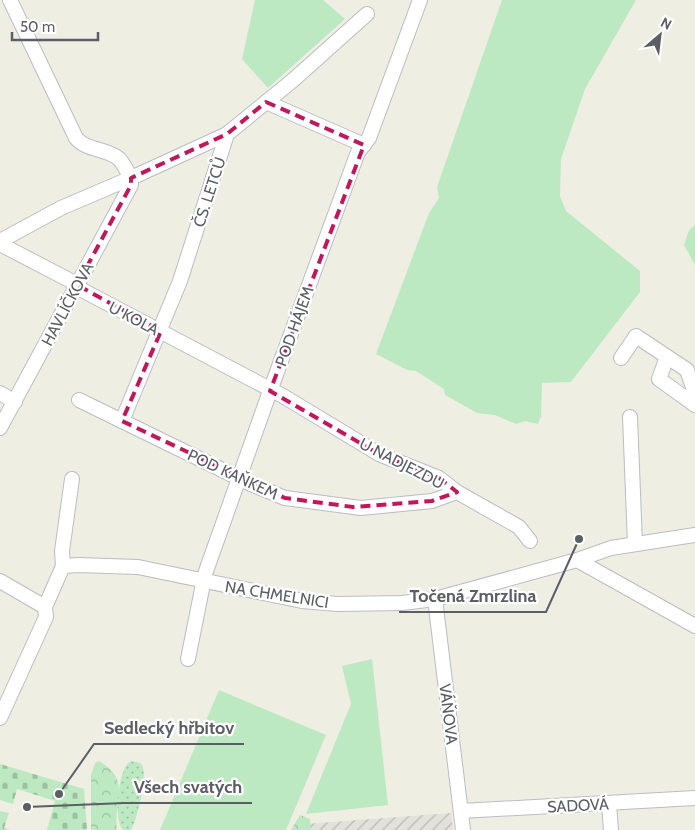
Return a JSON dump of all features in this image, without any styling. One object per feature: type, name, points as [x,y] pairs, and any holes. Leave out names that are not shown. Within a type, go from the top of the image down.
[{"type":"street","points":[[10,0],[76,138],[85,146],[116,157],[121,161],[131,178]]},
{"type":"street","name":"POD HÁJEM","points":[[188,659],[205,574],[270,390],[358,152],[369,138],[420,0]]},
{"type":"street","name":"ČS. LETCŮ","points":[[122,421],[180,282],[227,134],[292,81],[367,14]]},
{"type":"street","points":[[266,102],[364,145]]},
{"type":"street","name":"U KOLA","points":[[0,242],[61,208],[227,134]]},
{"type":"street","name":"HAVLÍČKOVA","points":[[0,428],[131,185],[131,178]]},
{"type":"street","name":"U KOLA","points":[[0,242],[71,281],[82,290],[270,390]]},
{"type":"street","points":[[621,358],[636,336],[687,370],[695,393]]},
{"type":"street","points":[[667,357],[659,380],[695,405]]},
{"type":"street","name":"U NADJEZDU","points":[[270,390],[309,411],[379,454],[439,478],[457,492],[519,527],[530,541]]},
{"type":"street","points":[[0,393],[15,402]]},
{"type":"street","name":"POD KAŇKEM","points":[[79,400],[285,498],[353,507],[432,501],[457,492]]},
{"type":"street","points":[[630,417],[635,544]]},
{"type":"street","points":[[0,718],[46,617],[45,607],[63,566],[62,551],[72,479]]},
{"type":"street","name":"NA CHMELNICI","points":[[63,566],[138,568],[302,601],[402,603],[435,598],[578,560],[611,548],[695,535]]},
{"type":"street","points":[[578,560],[695,626]]},
{"type":"street","points":[[0,581],[45,607]]},
{"type":"street","name":"VÁŇOVA","points":[[435,598],[463,830]]},
{"type":"street","name":"SADOVÁ","points":[[461,811],[695,798]]},
{"type":"street","points":[[609,804],[611,830]]},
{"type":"highlighted area","points":[[266,102],[364,145],[270,391],[379,454],[439,478],[457,492],[432,501],[353,507],[285,498],[122,421],[161,331],[77,285],[131,185],[131,178],[227,134]]},
{"type":"shaded area","points":[[451,813],[453,830],[306,830],[305,824]]},
{"type":"green space","points":[[255,0],[323,0],[345,19],[268,88],[242,59]]},
{"type":"green space","points":[[502,0],[636,0],[585,89],[561,159],[560,196],[566,211],[640,271],[640,292],[571,382],[542,383],[541,416],[538,424],[525,421],[516,424],[495,415],[477,413],[445,395],[444,389],[416,371],[407,370],[376,354],[429,213],[439,198],[437,187]]},
{"type":"green space","points":[[695,225],[695,265],[684,245],[689,230]]},
{"type":"green space","points":[[372,659],[388,805],[306,814],[351,704],[342,666]]},
{"type":"green space","points":[[219,690],[326,735],[286,830],[160,830]]},
{"type":"green space","points":[[99,761],[109,768],[118,783],[117,830],[91,830],[91,775],[95,763]]},
{"type":"green space","points":[[131,761],[142,765],[144,777],[134,824],[131,830],[123,830],[118,816],[118,794],[123,773]]},
{"type":"green space","points":[[0,764],[84,789],[87,830],[47,830],[55,801],[17,789],[13,804],[0,800]]},
{"type":"green space","points":[[0,811],[9,813],[4,828],[11,830],[0,830]]},
{"type":"green space","points":[[300,815],[310,819],[311,830],[291,830]]},
{"type":"place","name":"Točená Zmrzlina","points":[[579,539]]},
{"type":"place","name":"Sedlecký hřbitov","points":[[59,794]]},
{"type":"place","name":"Všech svatých","points":[[27,807]]}]
